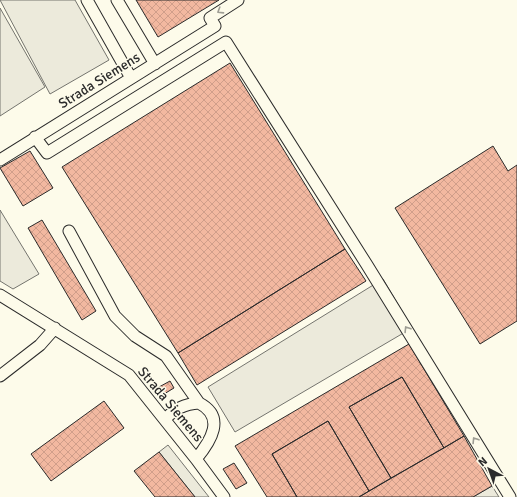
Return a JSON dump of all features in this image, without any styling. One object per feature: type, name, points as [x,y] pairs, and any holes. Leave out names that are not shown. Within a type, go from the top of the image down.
[{"type":"street","points":[[87,0],[131,78]]},
{"type":"street","points":[[116,0],[155,64]]},
{"type":"street","name":"Strada Siemens","points":[[0,160],[215,26],[210,18],[238,0]]},
{"type":"street","points":[[35,137],[47,153],[226,42],[397,313],[510,497]]},
{"type":"street","points":[[69,231],[114,316],[135,336],[166,356],[196,403],[209,410],[215,427],[210,439],[196,458]]},
{"type":"street","name":"Strada Siemens","points":[[0,294],[129,375],[196,458],[224,497]]},
{"type":"street","points":[[0,376],[40,346],[55,328]]},
{"type":"street","points":[[165,419],[184,405],[196,403]]},
{"type":"shaded area","points":[[0,0],[75,0],[109,60],[50,94]]},
{"type":"shaded area","points":[[0,8],[45,87],[0,116]]},
{"type":"shaded area","points":[[0,210],[39,274],[13,289],[0,281]]},
{"type":"shaded area","points":[[383,279],[412,328],[235,432],[208,387]]},
{"type":"shaded area","points":[[168,445],[209,497],[195,497],[159,452]]},
{"type":"shaded area","points":[[492,486],[499,497],[473,497]]},
{"type":"building","points":[[136,0],[219,0],[158,37]]},
{"type":"building","points":[[230,63],[345,249],[178,353],[62,167]]},
{"type":"building","points":[[493,146],[508,171],[517,165],[517,321],[480,344],[395,208]]},
{"type":"building","points":[[30,151],[53,188],[23,206],[0,168]]},
{"type":"building","points":[[42,220],[96,311],[82,320],[28,228]]},
{"type":"building","points":[[345,249],[366,281],[197,385],[178,353]]},
{"type":"building","points":[[409,344],[464,436],[444,448],[402,377],[349,407],[391,478],[369,491],[328,421],[272,454],[297,497],[267,497],[235,446]]},
{"type":"building","points":[[402,377],[444,448],[391,478],[349,407]]},
{"type":"building","points":[[170,381],[174,388],[164,394],[159,387]]},
{"type":"building","points":[[104,401],[124,428],[51,481],[31,454]]},
{"type":"building","points":[[328,421],[369,491],[359,497],[297,497],[272,454]]},
{"type":"building","points":[[464,436],[492,486],[473,497],[359,497]]},
{"type":"building","points":[[159,452],[195,497],[155,497],[134,471]]},
{"type":"building","points":[[234,463],[247,483],[236,489],[223,469]]}]
